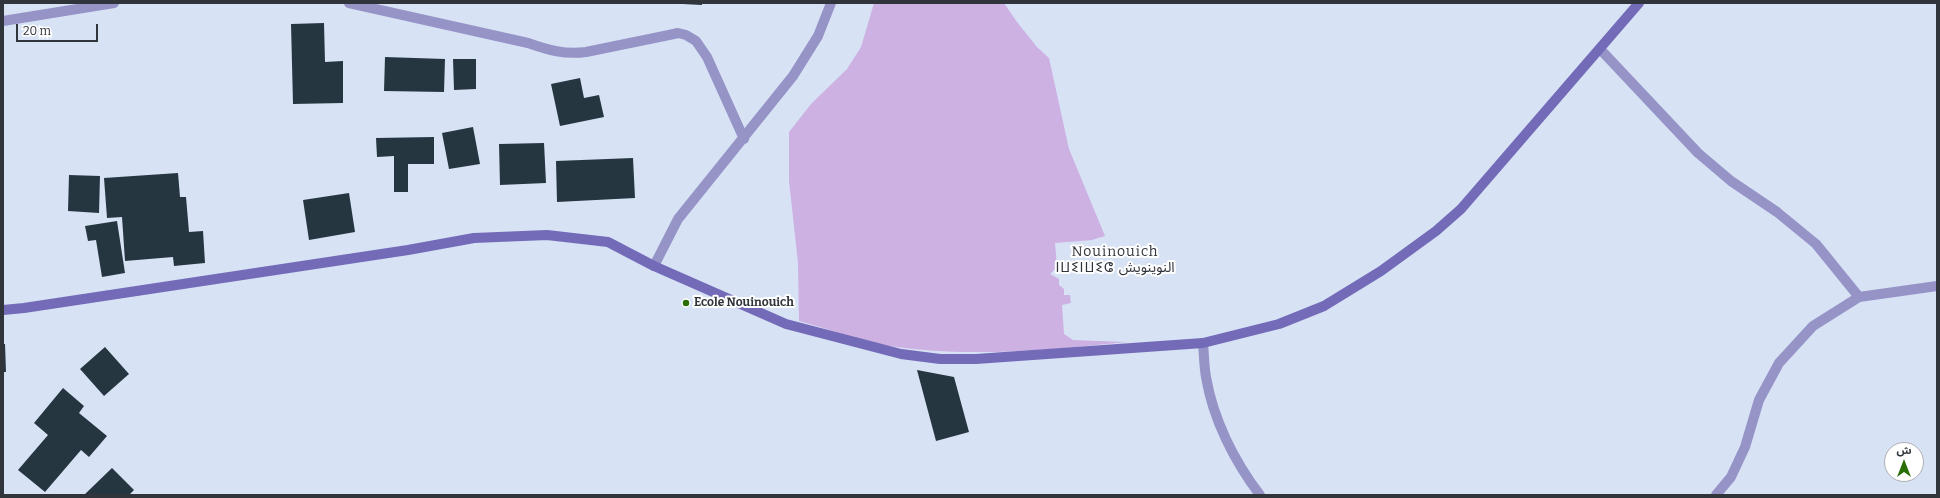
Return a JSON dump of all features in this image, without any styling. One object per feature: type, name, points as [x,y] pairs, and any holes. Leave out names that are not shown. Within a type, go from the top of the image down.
[{"type":"street","points":[[3,21],[114,3]]},
{"type":"street","points":[[349,3],[528,43],[553,52],[573,54],[678,33],[686,35],[696,41],[707,57],[744,139]]},
{"type":"street","points":[[654,266],[678,219],[794,76],[818,36],[831,3]]},
{"type":"street","points":[[3,310],[408,250],[474,238],[547,235],[608,242],[654,266],[786,324],[901,354],[940,359],[976,358],[1203,343],[1279,324],[1324,306],[1381,271],[1436,231],[1461,209],[1639,3]]},
{"type":"street","points":[[1600,49],[1698,153],[1730,181],[1777,212],[1816,244],[1859,297]]},
{"type":"street","points":[[1716,495],[1731,477],[1745,447],[1759,400],[1779,363],[1813,326],[1859,297],[1937,286]]},
{"type":"street","points":[[1203,343],[1206,376],[1212,403],[1220,428],[1233,453],[1260,495]]},
{"type":"shaded area","points":[[874,3],[1004,3],[1037,47],[1049,58],[1069,149],[1105,236],[1092,240],[1055,243],[1057,267],[1050,274],[1059,279],[1059,285],[1064,289],[1064,295],[1070,295],[1071,303],[1062,305],[1064,334],[1073,340],[1126,342],[1008,352],[948,352],[919,350],[878,344],[799,321],[798,263],[789,181],[789,132],[811,104],[847,69],[861,47]]},
{"type":"building","points":[[663,3],[702,3],[702,5]]},
{"type":"building","points":[[324,23],[325,62],[343,61],[343,103],[293,104],[291,24]]},
{"type":"building","points":[[385,57],[445,59],[444,92],[384,91]]},
{"type":"building","points":[[453,59],[476,59],[476,89],[454,90]]},
{"type":"building","points":[[580,78],[584,98],[599,95],[604,117],[560,126],[551,84]]},
{"type":"building","points":[[473,127],[480,164],[449,169],[442,133]]},
{"type":"building","points":[[434,137],[434,164],[408,164],[408,192],[394,192],[394,156],[377,157],[376,138]]},
{"type":"building","points":[[544,143],[546,183],[500,185],[499,144]]},
{"type":"building","points":[[633,158],[635,198],[557,202],[556,161]]},
{"type":"building","points":[[178,173],[180,197],[186,197],[189,232],[203,231],[205,263],[174,266],[173,257],[125,261],[122,217],[107,218],[104,178]]},
{"type":"building","points":[[69,175],[100,176],[99,213],[68,211]]},
{"type":"building","points":[[349,193],[355,232],[309,240],[303,200]]},
{"type":"building","points":[[117,221],[125,273],[102,277],[96,240],[88,241],[85,226]]},
{"type":"building","points":[[3,344],[5,344],[6,372],[3,372]]},
{"type":"building","points":[[105,347],[129,374],[104,396],[80,369]]},
{"type":"building","points":[[917,370],[954,377],[969,432],[936,441]]},
{"type":"building","points":[[63,388],[84,406],[79,413],[107,436],[89,457],[81,450],[45,492],[18,470],[48,435],[34,423]]},
{"type":"building","points":[[112,468],[134,490],[129,495],[84,495]]},
{"type":"place","name":"Ecole Nouinouich","points":[[686,303]]},
{"type":"district","name":"Nouinouich ⵏⵡⵉⵏⵡⵉⵛ النوينويش","points":[[1115,260]]}]
